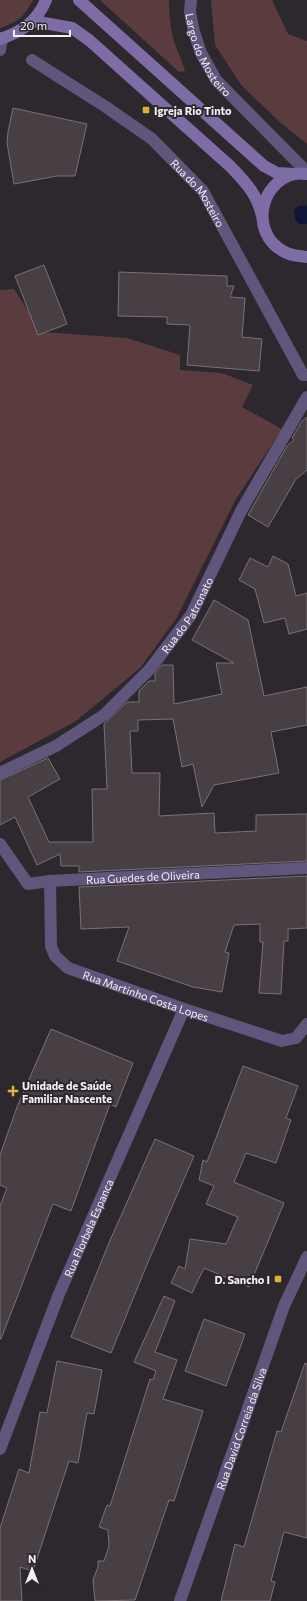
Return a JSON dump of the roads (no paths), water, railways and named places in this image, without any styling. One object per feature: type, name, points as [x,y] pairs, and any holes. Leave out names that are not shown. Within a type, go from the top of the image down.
[{"type":"main road","points":[[1,42],[33,22],[46,0]]},
{"type":"main road","points":[[79,0],[264,166],[277,173],[307,173]]},
{"type":"main road","points":[[33,22],[72,28],[112,58],[231,167],[252,191],[258,202],[265,230],[272,243],[283,251],[301,256]]},
{"type":"main road","points":[[262,216],[264,202],[270,190],[281,180],[295,174]]},
{"type":"street","name":"Largo do Mosteiro","points":[[191,0],[190,12],[194,32],[201,53],[216,80],[307,173]]},
{"type":"street","name":"Rua do Mosteiro","points":[[32,60],[106,107],[152,139],[203,191],[303,375],[307,375]]},
{"type":"street","points":[[301,256],[307,265]]},
{"type":"street","name":"Rua do Patronato","points":[[0,773],[56,746],[104,715],[150,669],[191,615],[241,511],[307,397]]},
{"type":"street","name":"Rua Guedes de Oliveira","points":[[0,844],[28,884],[50,881],[307,868]]},
{"type":"street","name":"Rua Martinho Costa Lopes","points":[[50,881],[50,946],[56,956],[68,968],[184,1009],[282,1041],[296,1038],[307,1024]]},
{"type":"street","name":"Rua Florbela Espanca","points":[[0,1449],[60,1294],[184,1009]]},
{"type":"street","name":"Rua David Correia da Silva","points":[[180,1601],[284,1306],[301,1282],[307,1257]]},
{"type":"place","name":"Igreja Rio Tinto","points":[[146,110]]},
{"type":"place","name":"Unidade de Saúde Familiar Nascente","points":[[13,1091]]},
{"type":"place","name":"D. Sancho I","points":[[278,1279]]}]
